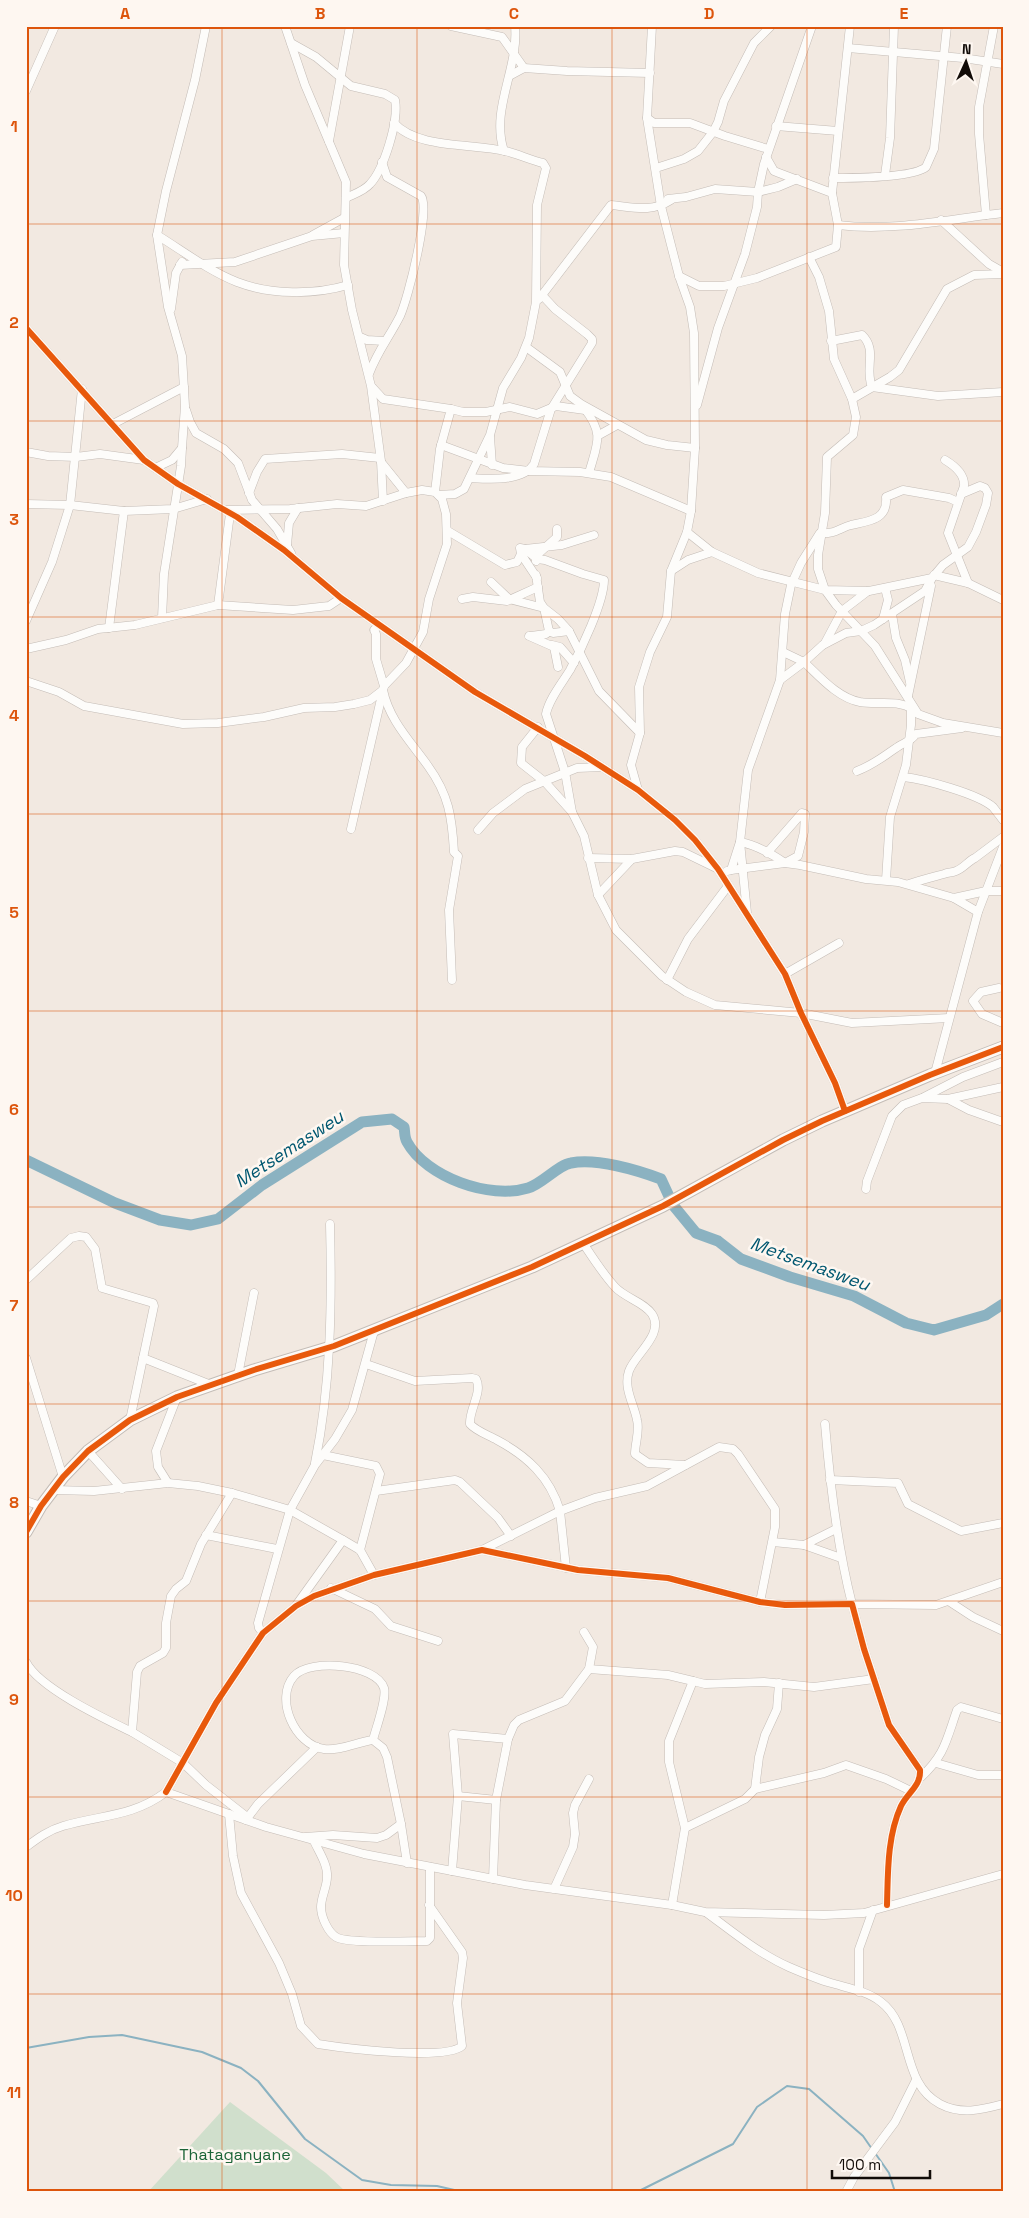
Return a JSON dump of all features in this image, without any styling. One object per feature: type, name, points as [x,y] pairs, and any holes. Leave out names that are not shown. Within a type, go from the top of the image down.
[{"type":"street","points":[[26,91],[55,26]]},
{"type":"street","points":[[162,618],[164,574],[182,459],[185,406],[182,356],[170,314],[157,235],[166,191],[198,67],[206,26]]},
{"type":"street","points":[[285,26],[305,85],[329,144],[345,177],[344,265],[371,386],[383,501]]},
{"type":"street","points":[[329,144],[350,26]]},
{"type":"street","points":[[451,26],[502,37],[509,44],[514,55],[524,68]]},
{"type":"street","points":[[504,151],[500,135],[500,115],[502,99],[511,75],[515,26]]},
{"type":"street","points":[[638,790],[631,765],[640,734],[639,687],[650,652],[667,617],[671,571],[687,532],[695,448],[694,333],[690,307],[679,276],[659,197],[647,118],[652,26]]},
{"type":"street","points":[[757,26],[761,35]]},
{"type":"street","points":[[656,168],[693,155],[713,132],[732,85],[754,42],[771,26]]},
{"type":"street","points":[[695,412],[718,328],[736,283],[757,207],[758,192],[768,149],[812,26]]},
{"type":"street","points":[[679,276],[699,286],[724,286],[757,278],[836,247],[838,225],[832,193],[850,26]]},
{"type":"street","points":[[884,176],[890,138],[894,26]]},
{"type":"street","points":[[833,178],[884,176],[922,170],[932,158],[947,26]]},
{"type":"street","points":[[986,215],[979,112],[981,90],[994,26]]},
{"type":"street","points":[[290,43],[316,57],[351,86],[390,96],[395,100],[394,123],[390,141],[375,178],[366,188],[346,198]]},
{"type":"street","points":[[848,48],[945,56],[1003,64]]},
{"type":"street","points":[[511,75],[524,68],[567,72],[650,73]]},
{"type":"street","points":[[338,91],[351,86]]},
{"type":"street","points":[[647,118],[654,123],[690,122],[713,132],[768,149]]},
{"type":"street","points":[[227,512],[337,504],[366,506],[406,493],[422,490],[437,493],[461,493],[490,435],[503,388],[526,347],[532,328],[536,302],[537,205],[545,164],[504,151],[460,145],[403,133],[394,123]]},
{"type":"street","points":[[776,126],[838,131]]},
{"type":"street","points":[[390,141],[403,133]]},
{"type":"street","points":[[766,157],[774,171],[832,193]]},
{"type":"street","points":[[382,162],[388,177]]},
{"type":"street","points":[[369,376],[384,341],[399,317],[406,300],[419,246],[425,208],[421,196],[388,177],[375,178]]},
{"type":"street","points":[[536,302],[611,205],[642,209],[661,206],[671,200],[715,189],[758,192],[778,187],[797,179]]},
{"type":"street","points":[[659,197],[671,200]]},
{"type":"street","points":[[838,225],[858,228],[880,227],[1003,213]]},
{"type":"street","points":[[180,264],[235,262],[312,236],[344,218]]},
{"type":"street","points":[[941,220],[989,264],[1003,273]]},
{"type":"street","points":[[312,236],[344,233]]},
{"type":"street","points":[[157,235],[236,282],[265,289],[319,291],[348,286]]},
{"type":"street","points":[[170,314],[176,273],[187,254]]},
{"type":"street","points":[[810,256],[819,276],[829,311],[831,341],[838,370],[852,399],[856,417],[855,431],[849,440],[827,457],[825,513],[820,533],[818,570],[825,590],[875,646],[908,696],[913,708],[910,742],[903,777],[890,817],[886,880]]},
{"type":"street","points":[[852,399],[890,378],[899,370],[947,289],[974,275],[1003,273]]},
{"type":"street","points":[[470,478],[506,477],[530,471],[534,464],[551,408],[592,342],[542,295]]},
{"type":"street","points":[[26,328],[144,460],[178,484],[207,499],[293,556],[341,598],[378,626],[415,649],[475,692],[555,737],[638,790],[676,820],[695,840],[719,871],[785,974],[801,1013],[835,1083],[845,1111]]},
{"type":"street","points":[[831,341],[862,334],[869,341],[871,360],[868,369],[872,387]]},
{"type":"street","points":[[360,337],[367,340],[384,341]]},
{"type":"street","points":[[526,347],[560,372],[570,396],[583,407],[656,443],[695,448]]},
{"type":"street","points":[[371,386],[383,398],[472,412],[510,407],[537,414],[562,405],[583,407],[596,425],[599,435],[589,474]]},
{"type":"street","points":[[113,424],[184,387]]},
{"type":"street","points":[[872,387],[938,396],[1003,392]]},
{"type":"street","points":[[26,622],[52,562],[70,505],[82,389]]},
{"type":"street","points":[[185,406],[196,433],[224,449],[238,463],[249,493],[293,556]]},
{"type":"street","points":[[26,681],[59,692],[89,707],[184,724],[218,723],[264,717],[292,709],[354,704],[370,700],[406,663],[423,632],[429,599],[446,544],[448,531],[446,514],[437,493],[440,445],[451,409]]},
{"type":"street","points":[[599,435],[617,425]]},
{"type":"street","points":[[490,435],[492,465]]},
{"type":"street","points":[[440,445],[492,465],[530,471],[551,470],[589,474],[622,481],[690,511]]},
{"type":"street","points":[[155,468],[172,460],[182,448]]},
{"type":"street","points":[[26,452],[48,456],[76,457],[100,454],[144,460]]},
{"type":"street","points":[[249,493],[257,472],[265,459],[342,454],[380,460],[406,493]]},
{"type":"street","points":[[945,460],[957,469],[964,479],[960,498],[948,533],[968,583]]},
{"type":"street","points":[[780,680],[823,645],[846,633],[861,631],[892,614],[925,591],[933,577],[972,542],[988,498],[985,488],[980,486],[960,498],[949,498],[903,490],[886,496],[885,512],[877,519],[833,532],[820,533]]},
{"type":"street","points":[[26,504],[70,505],[124,511],[173,509],[207,499]]},
{"type":"street","points":[[289,523],[298,508]]},
{"type":"street","points":[[285,509],[289,523],[287,545]]},
{"type":"street","points":[[109,628],[124,511]]},
{"type":"street","points":[[218,605],[227,512]]},
{"type":"street","points":[[549,631],[538,587],[535,564],[538,555],[557,537],[557,529]]},
{"type":"street","points":[[448,531],[505,565],[517,562],[523,551]]},
{"type":"street","points":[[687,532],[712,552],[754,571],[825,590],[869,590],[933,577],[954,578],[1003,600]]},
{"type":"street","points":[[731,870],[740,842],[748,770],[780,680],[785,614],[793,581],[820,533]]},
{"type":"street","points":[[523,551],[569,543],[594,535]]},
{"type":"street","points":[[523,551],[537,559],[604,580],[598,605],[580,652],[547,710],[547,719],[555,737],[565,772],[572,812]]},
{"type":"street","points":[[523,551],[537,578]]},
{"type":"street","points":[[671,571],[688,560],[712,552]]},
{"type":"street","points":[[908,696],[933,577]]},
{"type":"street","points":[[491,582],[509,599],[544,608],[558,619],[569,631],[599,691],[640,734]]},
{"type":"street","points":[[462,599],[473,597],[507,601],[538,587]]},
{"type":"street","points":[[883,619],[888,600],[885,588]]},
{"type":"street","points":[[823,645],[842,611],[869,590]]},
{"type":"street","points":[[26,649],[66,640],[84,632],[134,625],[218,605],[293,610],[329,606],[341,598]]},
{"type":"street","points":[[892,614],[896,638],[905,660],[910,686]]},
{"type":"street","points":[[378,626],[374,630],[375,650],[389,710],[433,773],[452,816],[454,852],[458,856],[449,910],[452,980]]},
{"type":"street","points":[[549,631],[553,633],[569,631]]},
{"type":"street","points":[[549,631],[546,634],[529,636],[560,647],[574,663]]},
{"type":"street","points":[[552,645],[558,667]]},
{"type":"street","points":[[783,652],[804,662],[843,696],[861,702],[895,702],[913,708],[930,720],[1003,733]]},
{"type":"street","points":[[351,829],[383,688]]},
{"type":"street","points":[[538,727],[522,747],[521,763],[545,782],[572,812],[584,836],[598,895],[621,937],[667,980],[697,998],[715,1005],[801,1013],[852,1023],[949,1018]]},
{"type":"street","points":[[857,771],[875,764],[897,747],[910,742],[916,734],[967,727]]},
{"type":"street","points":[[478,830],[493,813],[526,790],[577,768],[602,767]]},
{"type":"street","points":[[903,777],[943,786],[1003,809]]},
{"type":"street","points":[[992,806],[1003,820]]},
{"type":"street","points":[[767,852],[802,812],[805,814],[804,832],[798,856],[785,863]]},
{"type":"street","points":[[909,884],[935,878],[945,873],[954,873],[1003,837]]},
{"type":"street","points":[[740,842],[767,852],[785,863]]},
{"type":"street","points":[[740,842],[747,915]]},
{"type":"street","points":[[935,1073],[978,912],[1003,847]]},
{"type":"street","points":[[588,858],[632,859],[675,850],[683,852],[719,871],[785,863],[866,879],[909,884],[954,898],[978,912]]},
{"type":"street","points":[[598,895],[632,859]]},
{"type":"street","points":[[667,980],[688,939],[728,886]]},
{"type":"street","points":[[954,898],[986,891],[1003,891]]},
{"type":"street","points":[[785,974],[839,943]]},
{"type":"street","points":[[999,988],[981,992],[973,1001],[982,1014],[1003,1023]]},
{"type":"street","points":[[26,1532],[41,1506],[63,1477],[88,1451],[130,1420],[177,1397],[238,1375],[328,1348],[526,1269],[663,1206],[783,1140],[845,1111],[1003,1047]]},
{"type":"street","points":[[866,1189],[867,1181],[892,1116],[903,1105],[922,1098],[963,1077],[1003,1062]]},
{"type":"street","points":[[922,1098],[948,1099],[1002,1088]]},
{"type":"street","points":[[948,1099],[969,1110],[1003,1122]]},
{"type":"street","points":[[315,1466],[323,1418],[332,1300],[330,1224]]},
{"type":"street","points":[[26,1280],[71,1238],[86,1237],[95,1249],[102,1288],[153,1303],[154,1306],[130,1420]]},
{"type":"street","points":[[583,1243],[624,1296],[646,1308],[654,1320],[653,1334],[633,1361],[628,1374],[627,1386],[638,1421],[636,1454],[648,1463],[685,1465]]},
{"type":"street","points":[[238,1375],[254,1293]]},
{"type":"street","points":[[263,1632],[259,1628],[258,1623],[290,1510],[315,1466],[352,1410],[374,1331]]},
{"type":"street","points":[[26,1358],[63,1477]]},
{"type":"street","points":[[143,1358],[211,1385]]},
{"type":"street","points":[[366,1364],[415,1381],[476,1379],[478,1389],[470,1424],[517,1451],[531,1462],[552,1489],[560,1511],[566,1568]]},
{"type":"street","points":[[168,1483],[158,1467],[156,1451],[177,1397]]},
{"type":"street","points":[[825,1424],[836,1529],[852,1604],[889,1725],[920,1770],[920,1778]]},
{"type":"street","points":[[26,1848],[43,1834],[63,1826],[120,1815],[166,1792],[216,1703],[263,1632],[296,1606],[331,1588],[374,1575],[482,1550],[560,1511],[595,1498],[647,1486],[719,1448],[733,1449],[738,1454],[775,1509],[776,1527],[760,1602]]},
{"type":"street","points":[[88,1451],[122,1489]]},
{"type":"street","points":[[323,1455],[376,1466],[380,1474],[360,1550]]},
{"type":"street","points":[[376,1491],[455,1480],[460,1482],[498,1518],[511,1536]]},
{"type":"street","points":[[830,1480],[898,1483],[908,1504],[961,1531],[1003,1523]]},
{"type":"street","points":[[53,1490],[94,1491],[168,1483],[198,1486],[232,1493],[290,1510],[343,1540],[360,1550],[374,1575]]},
{"type":"street","points":[[132,1732],[137,1672],[140,1666],[163,1653],[166,1648],[166,1623],[172,1596],[176,1589],[186,1581],[206,1535],[232,1493]]},
{"type":"street","points":[[26,1501],[41,1506]]},
{"type":"street","points":[[804,1545],[836,1529]]},
{"type":"street","points":[[206,1535],[278,1549]]},
{"type":"street","points":[[296,1606],[343,1540]]},
{"type":"street","points":[[772,1542],[804,1545],[841,1558]]},
{"type":"street","points":[[482,1550],[566,1568],[668,1578],[760,1602],[785,1605],[936,1605],[950,1602],[1003,1582]]},
{"type":"street","points":[[331,1588],[375,1609],[391,1626],[438,1641]]},
{"type":"street","points":[[950,1602],[973,1617],[1003,1631]]},
{"type":"street","points":[[493,1879],[496,1800],[508,1739],[514,1725],[519,1720],[565,1701],[589,1669],[593,1647],[584,1632]]},
{"type":"street","points":[[26,1662],[32,1673],[42,1680],[94,1713],[132,1732],[183,1763],[246,1819]]},
{"type":"street","points":[[315,1666],[342,1666],[367,1673],[380,1680],[384,1692],[373,1740],[339,1748],[317,1747],[308,1741],[291,1720],[286,1708],[285,1696],[289,1684],[295,1675],[304,1669],[315,1666]]},
{"type":"street","points":[[589,1669],[668,1675],[705,1684],[779,1683],[814,1688],[874,1679]]},
{"type":"street","points":[[672,1905],[685,1828],[668,1753],[672,1729],[693,1681]]},
{"type":"street","points":[[755,1789],[759,1757],[766,1735],[778,1709],[779,1683]]},
{"type":"street","points":[[887,1906],[890,1843],[896,1818],[920,1778],[936,1763],[942,1754],[957,1710],[961,1707],[966,1707],[1003,1719]]},
{"type":"street","points":[[452,1871],[458,1796],[453,1734],[508,1739]]},
{"type":"street","points":[[373,1740],[383,1748],[387,1757],[407,1863]]},
{"type":"street","points":[[246,1819],[282,1780],[317,1747]]},
{"type":"street","points":[[936,1763],[978,1775],[1003,1775]]},
{"type":"street","points":[[685,1828],[745,1799],[755,1789],[824,1773],[846,1765],[886,1779],[911,1791]]},
{"type":"street","points":[[554,1889],[573,1847],[575,1834],[573,1812],[575,1805],[589,1779]]},
{"type":"street","points":[[166,1792],[314,1842],[407,1863],[493,1879],[672,1905],[705,1912],[839,1915],[873,1910],[1003,1874]]},
{"type":"street","points":[[458,1796],[496,1800]]},
{"type":"street","points":[[229,1814],[232,1856],[241,1892],[279,1963],[292,1994],[301,2026],[318,2044],[404,2053],[452,2050],[462,2046],[457,2003],[463,1958],[462,1952],[429,1905]]},
{"type":"street","points":[[302,1838],[333,1835],[377,1838],[386,1835],[401,1824]]},
{"type":"street","points":[[314,1842],[327,1870],[321,1908],[323,1917],[329,1929],[337,1938],[391,1941],[427,1940],[431,1934],[429,1905],[430,1867]]},
{"type":"street","points":[[859,1992],[859,1949],[873,1910]]},
{"type":"street","points":[[705,1912],[764,1955],[881,2002],[891,2013],[906,2046],[916,2080],[929,2096],[940,2104],[970,2112],[1003,2104]]},
{"type":"street","points":[[846,2192],[854,2177],[894,2122],[916,2080]]},
{"type":"green space","name":"Thataganyane","points":[[230,2102],[326,2173],[346,2192],[148,2192]]},
{"type":"waterway","name":"Metsemasweu","points":[[26,1160],[115,1203],[160,1220],[191,1225],[218,1219],[262,1185],[362,1122],[392,1119],[404,1127],[407,1142],[416,1155],[429,1166],[460,1183],[478,1188],[496,1191],[513,1191],[528,1188],[539,1183],[566,1164],[581,1162],[605,1163],[661,1179],[673,1205],[696,1233],[718,1241],[741,1259],[790,1277],[854,1296],[906,1323],[934,1330],[986,1315],[1003,1304]]},
{"type":"waterway","points":[[26,2048],[89,2037],[122,2035],[202,2052],[241,2068],[258,2081],[305,2139],[362,2180],[391,2185],[437,2186],[463,2192]]},
{"type":"waterway","points":[[637,2192],[733,2144],[757,2107],[787,2086],[809,2089],[863,2136],[872,2149]]},
{"type":"waterway","points":[[875,2153],[889,2173],[895,2192]]},
{"type":"cycle path","points":[[26,328],[144,460],[178,484],[237,517],[284,550],[341,598],[475,692],[585,756],[638,790],[675,820],[695,840],[718,869],[785,974],[801,1013],[835,1083],[845,1111]]},
{"type":"cycle path","points":[[26,1532],[41,1506],[63,1477],[88,1451],[130,1420],[177,1397],[254,1370],[334,1346],[532,1267],[663,1206],[783,1140],[822,1121],[930,1075],[1003,1047]]},
{"type":"cycle path","points":[[166,1792],[216,1703],[263,1633],[296,1606],[314,1596],[374,1575],[482,1550],[578,1570],[668,1578],[760,1602],[785,1605],[852,1604],[864,1649],[889,1725],[920,1770],[920,1776],[916,1785],[901,1806],[893,1830],[889,1855],[887,1905]]}]
